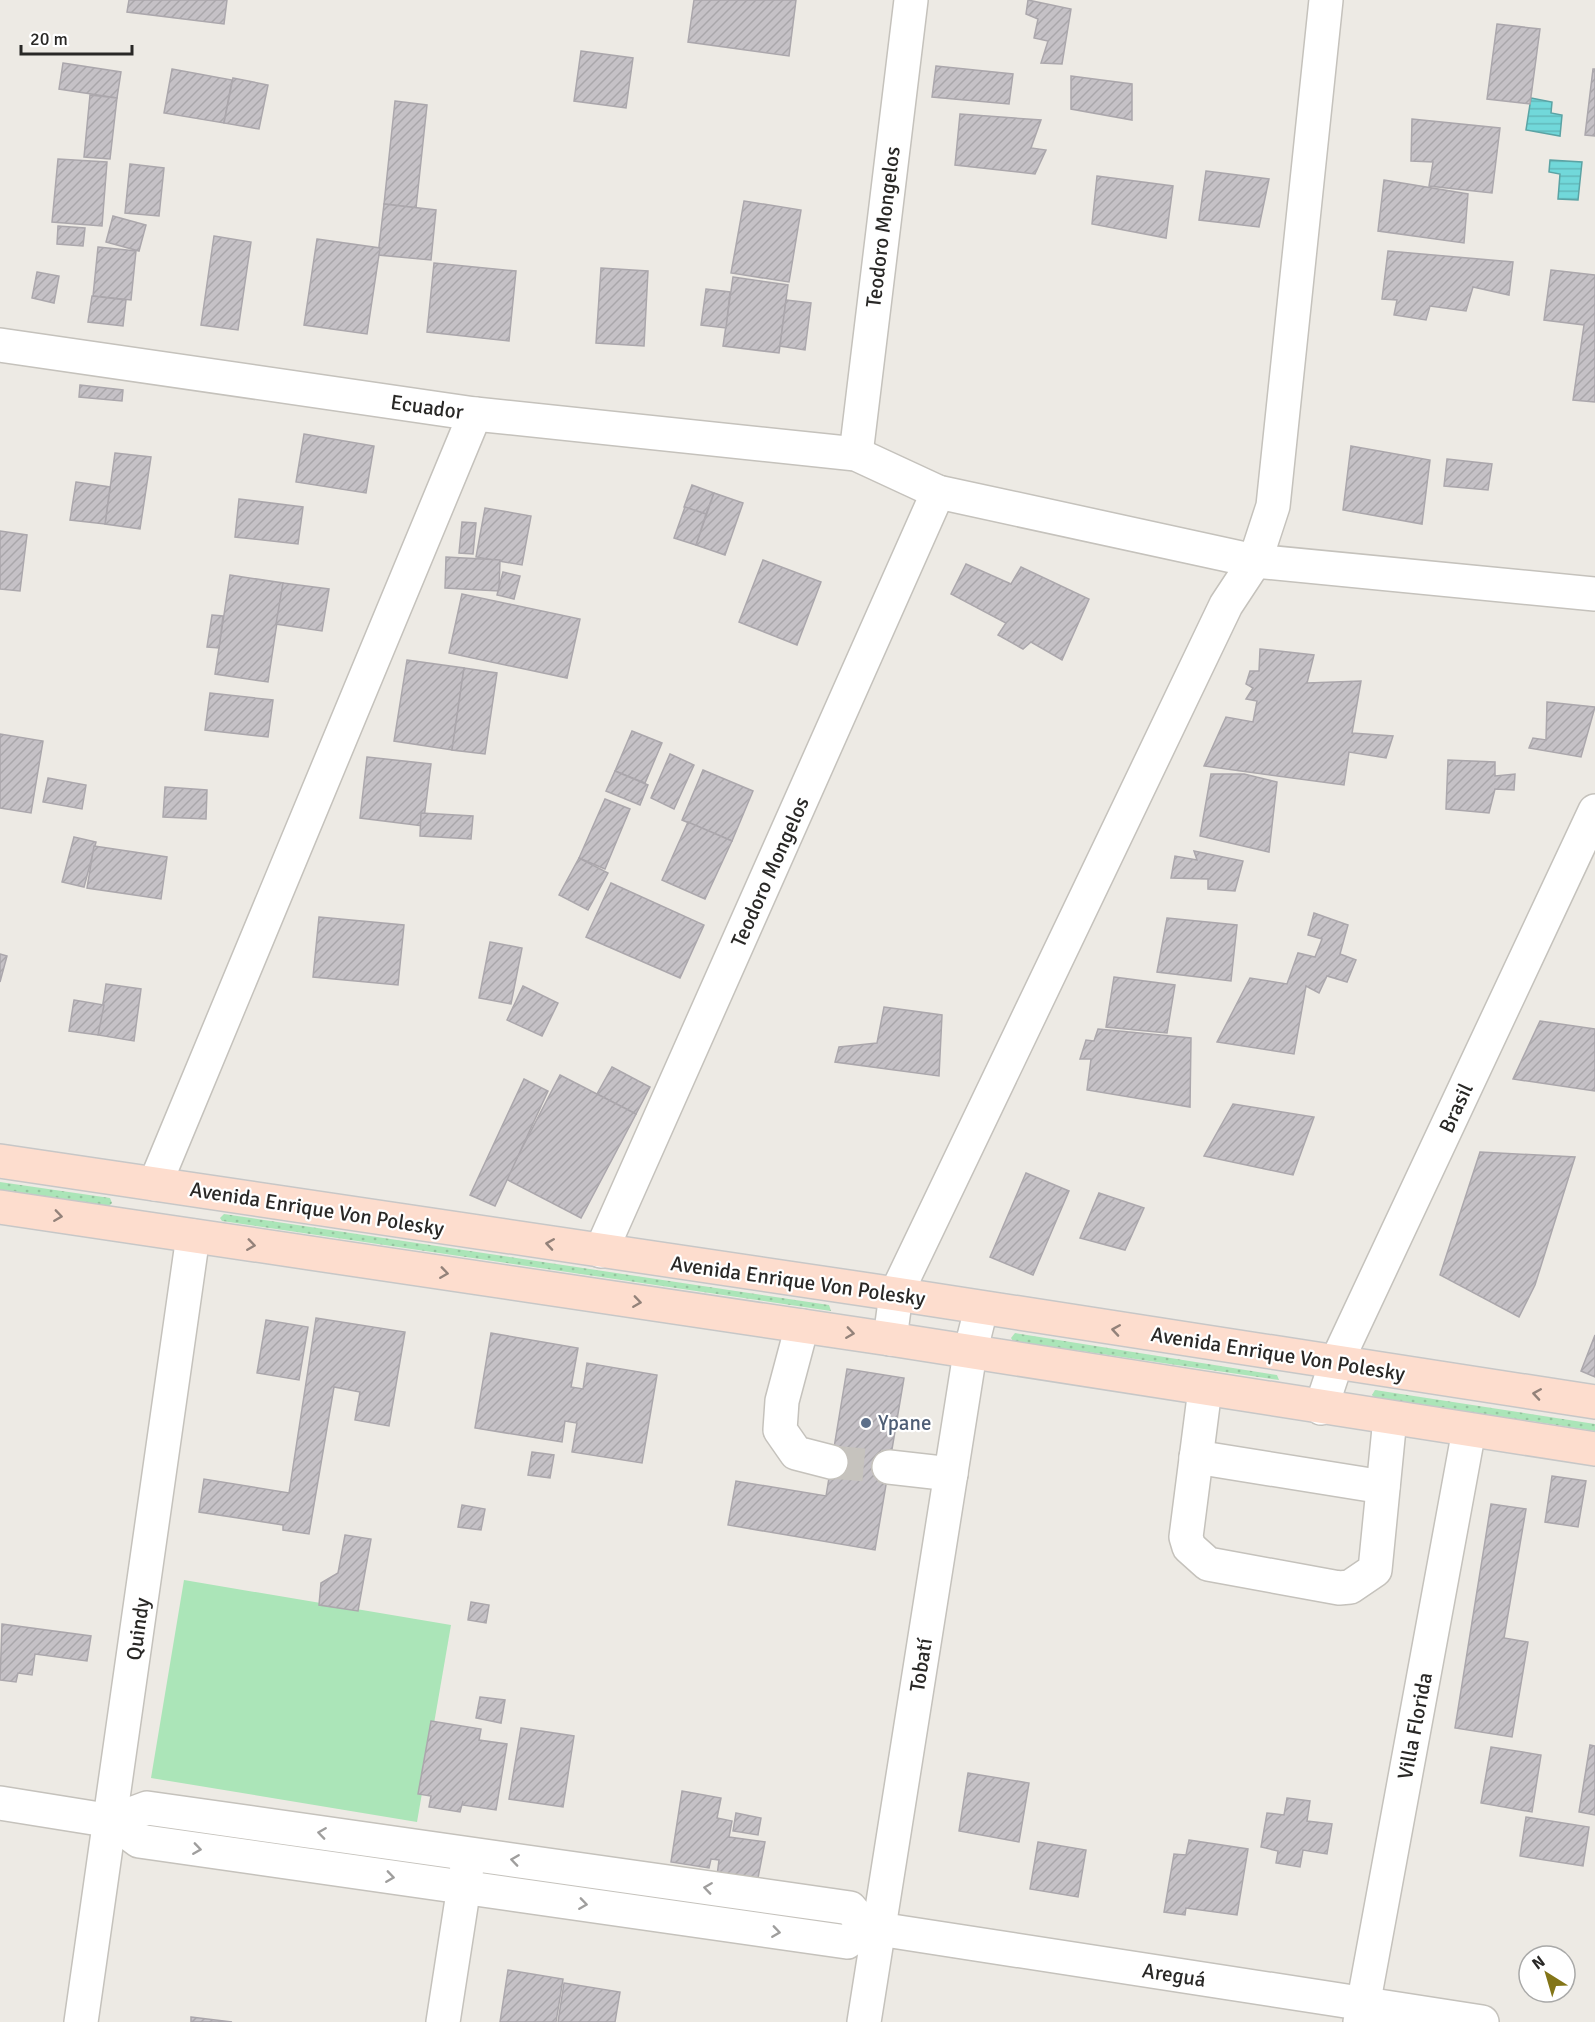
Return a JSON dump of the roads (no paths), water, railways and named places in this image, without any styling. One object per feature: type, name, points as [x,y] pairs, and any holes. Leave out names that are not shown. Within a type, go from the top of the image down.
[{"type":"main road","name":"Avenida Enrique Von Polesky","points":[[0,1161],[896,1294],[981,1309],[1595,1402]]},
{"type":"main road","points":[[166,1186],[181,1234]]},
{"type":"main road","name":"Avenida Enrique Von Polesky","points":[[0,1207],[890,1339],[1595,1449]]},
{"type":"street","name":"Teodoro Mongelos","points":[[856,454],[911,0]]},
{"type":"street","points":[[890,1339],[896,1294],[1226,605],[1255,561],[1273,506],[1326,0]]},
{"type":"street","name":"Ecuador","points":[[0,345],[475,414],[856,454],[939,492],[1255,561],[1595,594]]},
{"type":"street","points":[[166,1186],[475,414]]},
{"type":"street","name":"Teodoro Mongelos","points":[[601,1251],[939,492]]},
{"type":"street","name":"Brasil","points":[[1321,1408],[1336,1363],[1595,811]]},
{"type":"street","name":"Quindy","points":[[81,2022],[112,1821],[181,1234]]},
{"type":"street","name":"Tobatí","points":[[864,2022],[872,1929],[970,1353],[981,1309]]},
{"type":"street","points":[[802,1326],[782,1401],[780,1430],[796,1453],[831,1462]]},
{"type":"street","points":[[1205,1389],[1186,1537],[1189,1547],[1208,1564],[1339,1588],[1350,1587],[1375,1570],[1390,1418]]},
{"type":"street","name":"Villa Florida","points":[[1362,2013],[1469,1430]]},
{"type":"street","points":[[1196,1457],[1383,1487]]},
{"type":"street","points":[[889,1467],[951,1474]]},
{"type":"street","points":[[0,1803],[112,1821],[139,1841],[847,1942],[872,1929],[850,1908],[147,1808],[112,1821]]},
{"type":"street","points":[[443,2022],[469,1854]]},
{"type":"street","name":"Areguá","points":[[872,1929],[1362,2013],[1482,2022]]},
{"type":"water","points":[[1531,98],[1552,102],[1551,113],[1562,115],[1560,136],[1526,130]]},
{"type":"water","points":[[1550,160],[1582,162],[1578,200],[1558,199],[1560,174],[1549,172]]},
{"type":"tunnel","points":[[831,1462],[889,1467]]},
{"type":"place","name":"Ypane","points":[[866,1423]]}]
